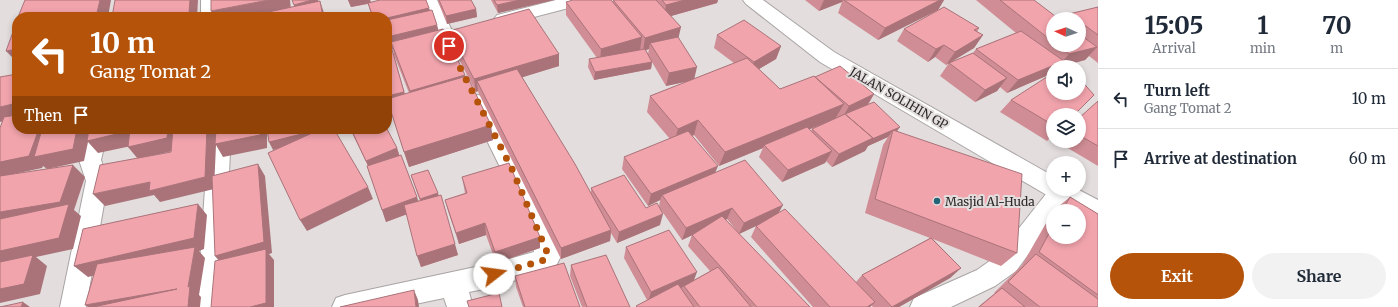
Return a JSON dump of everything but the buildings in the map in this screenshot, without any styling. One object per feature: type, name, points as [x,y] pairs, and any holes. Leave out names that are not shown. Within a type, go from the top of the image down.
[{"type":"street","points":[[210,0],[210,12]]},
{"type":"street","points":[[345,307],[457,295],[542,261],[548,256],[543,238],[512,169],[466,80],[451,33],[428,0]]},
{"type":"street","points":[[488,23],[578,0]]},
{"type":"street","name":"JALAN SOLIHIN GP","points":[[752,0],[827,57],[1046,183]]},
{"type":"street","points":[[73,307],[97,181],[90,160],[96,134]]},
{"type":"street","points":[[210,307],[220,134]]},
{"type":"street","points":[[923,307],[986,278],[1007,263],[1052,196]]},
{"type":"street","name":"JALAN SOLIHIN GP","points":[[1069,196],[1098,212]]},
{"type":"place","name":"Masjid Al-Huda","points":[[937,201]]},
{"type":"route","points":[[449,46],[512,169],[543,238],[548,256],[542,261],[528,266],[494,274]]}]
